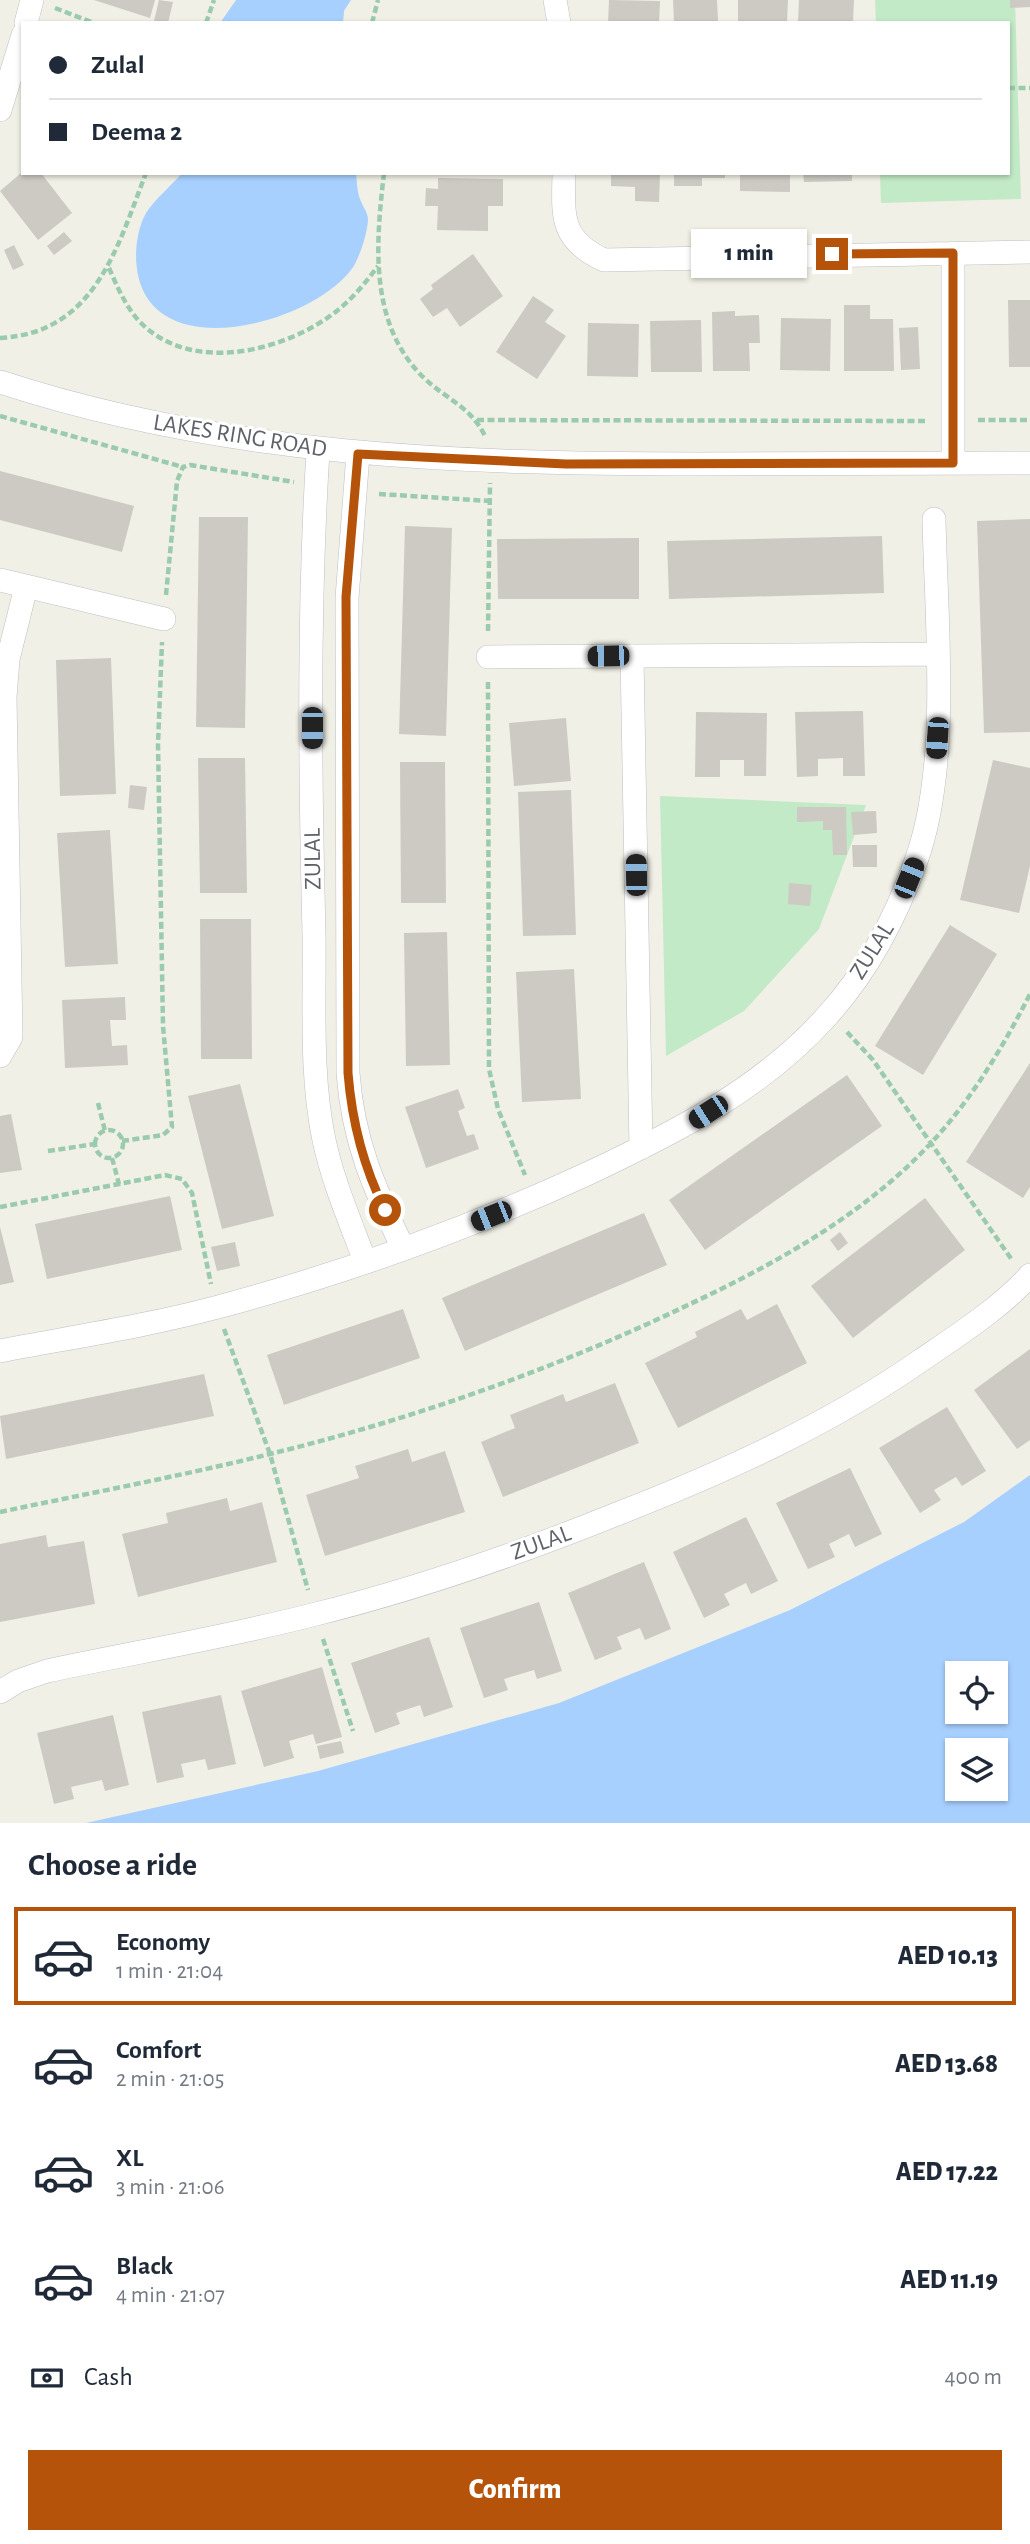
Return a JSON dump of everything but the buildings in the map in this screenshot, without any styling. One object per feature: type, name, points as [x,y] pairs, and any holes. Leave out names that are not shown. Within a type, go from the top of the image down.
[{"type":"street","points":[[555,0],[559,21]]},
{"type":"street","points":[[27,21],[39,2]]},
{"type":"street","points":[[0,110],[21,42]]},
{"type":"street","points":[[565,175],[564,220],[572,238],[586,251],[604,260],[1030,252]]},
{"type":"street","points":[[953,253],[953,463]]},
{"type":"street","name":"LAKES RING ROAD","points":[[0,382],[89,408],[170,427],[318,451],[491,463],[1030,463]]},
{"type":"street","name":"ZULAL","points":[[318,451],[311,677],[317,1072],[323,1138],[331,1171],[365,1261]]},
{"type":"street","name":"ZULAL","points":[[358,454],[345,677],[348,1073],[355,1133],[364,1163],[403,1248]]},
{"type":"street","name":"ZULAL","points":[[0,1351],[216,1307],[403,1248],[534,1198],[641,1149],[692,1123],[740,1092],[785,1057],[827,1016],[863,969],[894,916],[917,859],[932,799],[937,654],[934,519]]},
{"type":"street","points":[[0,580],[164,620]]},
{"type":"street","points":[[0,1056],[11,1037],[5,697],[8,659],[26,587]]},
{"type":"street","points":[[488,657],[937,654]]},
{"type":"street","points":[[632,656],[641,1149]]},
{"type":"street","name":"ZULAL","points":[[0,1692],[18,1681],[47,1671],[315,1614],[431,1581],[660,1497],[815,1427],[887,1384],[956,1337],[1028,1277]]},
{"type":"path","points":[[207,21],[215,0]]},
{"type":"path","points":[[373,21],[378,0]]},
{"type":"path","points":[[39,2],[89,21]]},
{"type":"path","points":[[1010,89],[1030,88]]},
{"type":"path","points":[[0,338],[21,337],[46,329],[85,299],[108,268],[145,175]]},
{"type":"path","points":[[384,175],[378,266],[386,314],[408,358],[423,377],[461,404],[477,420],[487,440],[491,463],[488,657],[489,1069],[498,1109],[534,1198]]},
{"type":"path","points":[[108,268],[123,298],[141,323],[165,341],[194,351],[224,353],[284,340],[312,327],[352,297],[378,266]]},
{"type":"path","points":[[0,416],[183,467],[190,465],[316,485]]},
{"type":"path","points":[[477,420],[1030,419]]},
{"type":"path","points":[[122,1141],[163,1135],[172,1127],[163,1048],[158,786],[164,620],[177,481],[183,467]]},
{"type":"path","points":[[354,491],[490,501]]},
{"type":"path","points":[[0,1512],[270,1454],[394,1420],[515,1379],[646,1325],[750,1276],[815,1237],[876,1192],[930,1144],[970,1096],[1008,1037],[1030,994]]},
{"type":"path","points":[[827,1016],[854,1038],[873,1060],[930,1144],[1028,1277]]},
{"type":"path","points":[[99,1103],[105,1130]]},
{"type":"path","points":[[105,1130],[119,1135],[122,1141],[122,1148],[112,1157],[104,1157],[97,1152],[95,1144],[99,1134],[105,1130]]},
{"type":"path","points":[[48,1152],[95,1144]]},
{"type":"path","points":[[112,1157],[119,1184]]},
{"type":"path","points":[[0,1207],[165,1175],[182,1178],[189,1185],[216,1307],[270,1454],[315,1614],[353,1731]]},
{"type":"green space","points":[[875,0],[1015,0],[1021,199],[881,203],[880,175],[1010,175],[1010,21],[876,21]]},
{"type":"green space","points":[[660,796],[866,805],[819,929],[744,1011],[666,1056]]},
{"type":"water","points":[[236,0],[351,0],[344,11],[343,21],[221,21]]},
{"type":"water","points":[[180,175],[356,175],[359,196],[367,214],[368,225],[360,253],[351,270],[331,289],[304,306],[271,319],[237,326],[203,327],[174,320],[151,303],[138,275],[138,236],[146,213]]},
{"type":"water","points":[[1030,1475],[1030,1823],[86,1823],[318,1771],[559,1703],[790,1610],[964,1522]]},
{"type":"route","points":[[385,1210],[364,1163],[355,1133],[348,1073],[346,597],[358,454],[491,463],[953,463],[953,253],[832,254]]}]
